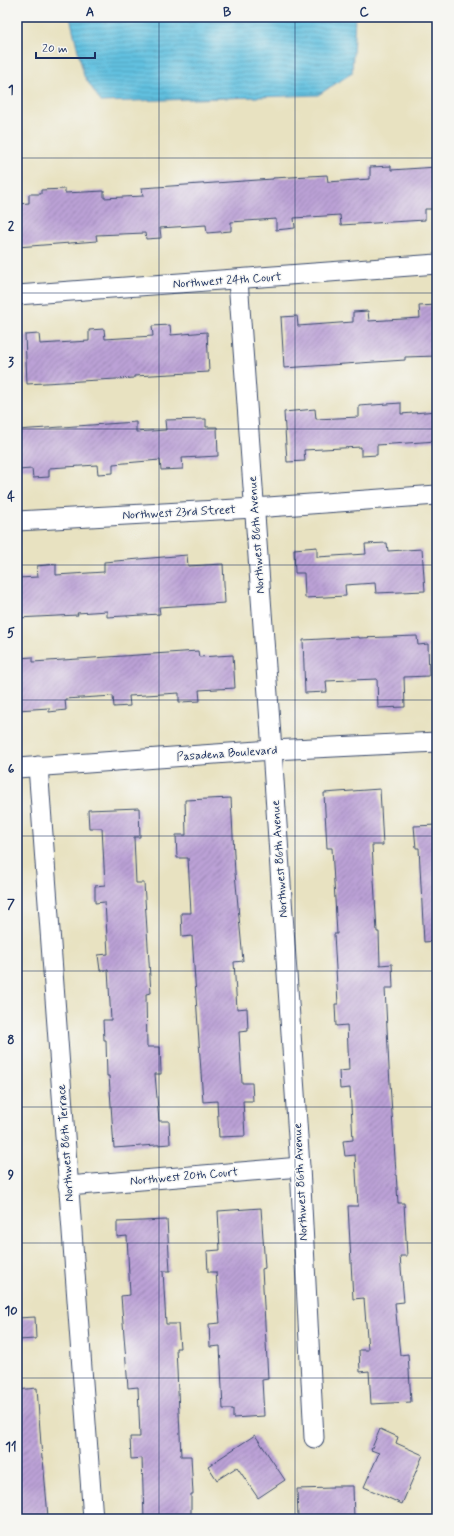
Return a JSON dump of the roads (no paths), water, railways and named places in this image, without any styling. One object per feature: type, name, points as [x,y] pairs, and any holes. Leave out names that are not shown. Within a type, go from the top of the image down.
[{"type":"street","name":"Northwest 24th Court","points":[[17,295],[238,280],[437,264]]},
{"type":"street","name":"Northwest 86th Avenue","points":[[238,280],[300,1166],[314,1438]]},
{"type":"street","name":"Northwest 23rd Street","points":[[17,521],[254,508],[437,495]]},
{"type":"street","name":"Pasadena Boulevard","points":[[17,768],[272,750],[437,742]]},
{"type":"street","name":"Northwest 86th Terrace","points":[[38,766],[93,1519]]},
{"type":"street","name":"Northwest 20th Court","points":[[68,1186],[300,1166]]},
{"type":"water","points":[[70,17],[355,17],[352,73],[318,95],[101,102],[84,76]]}]
